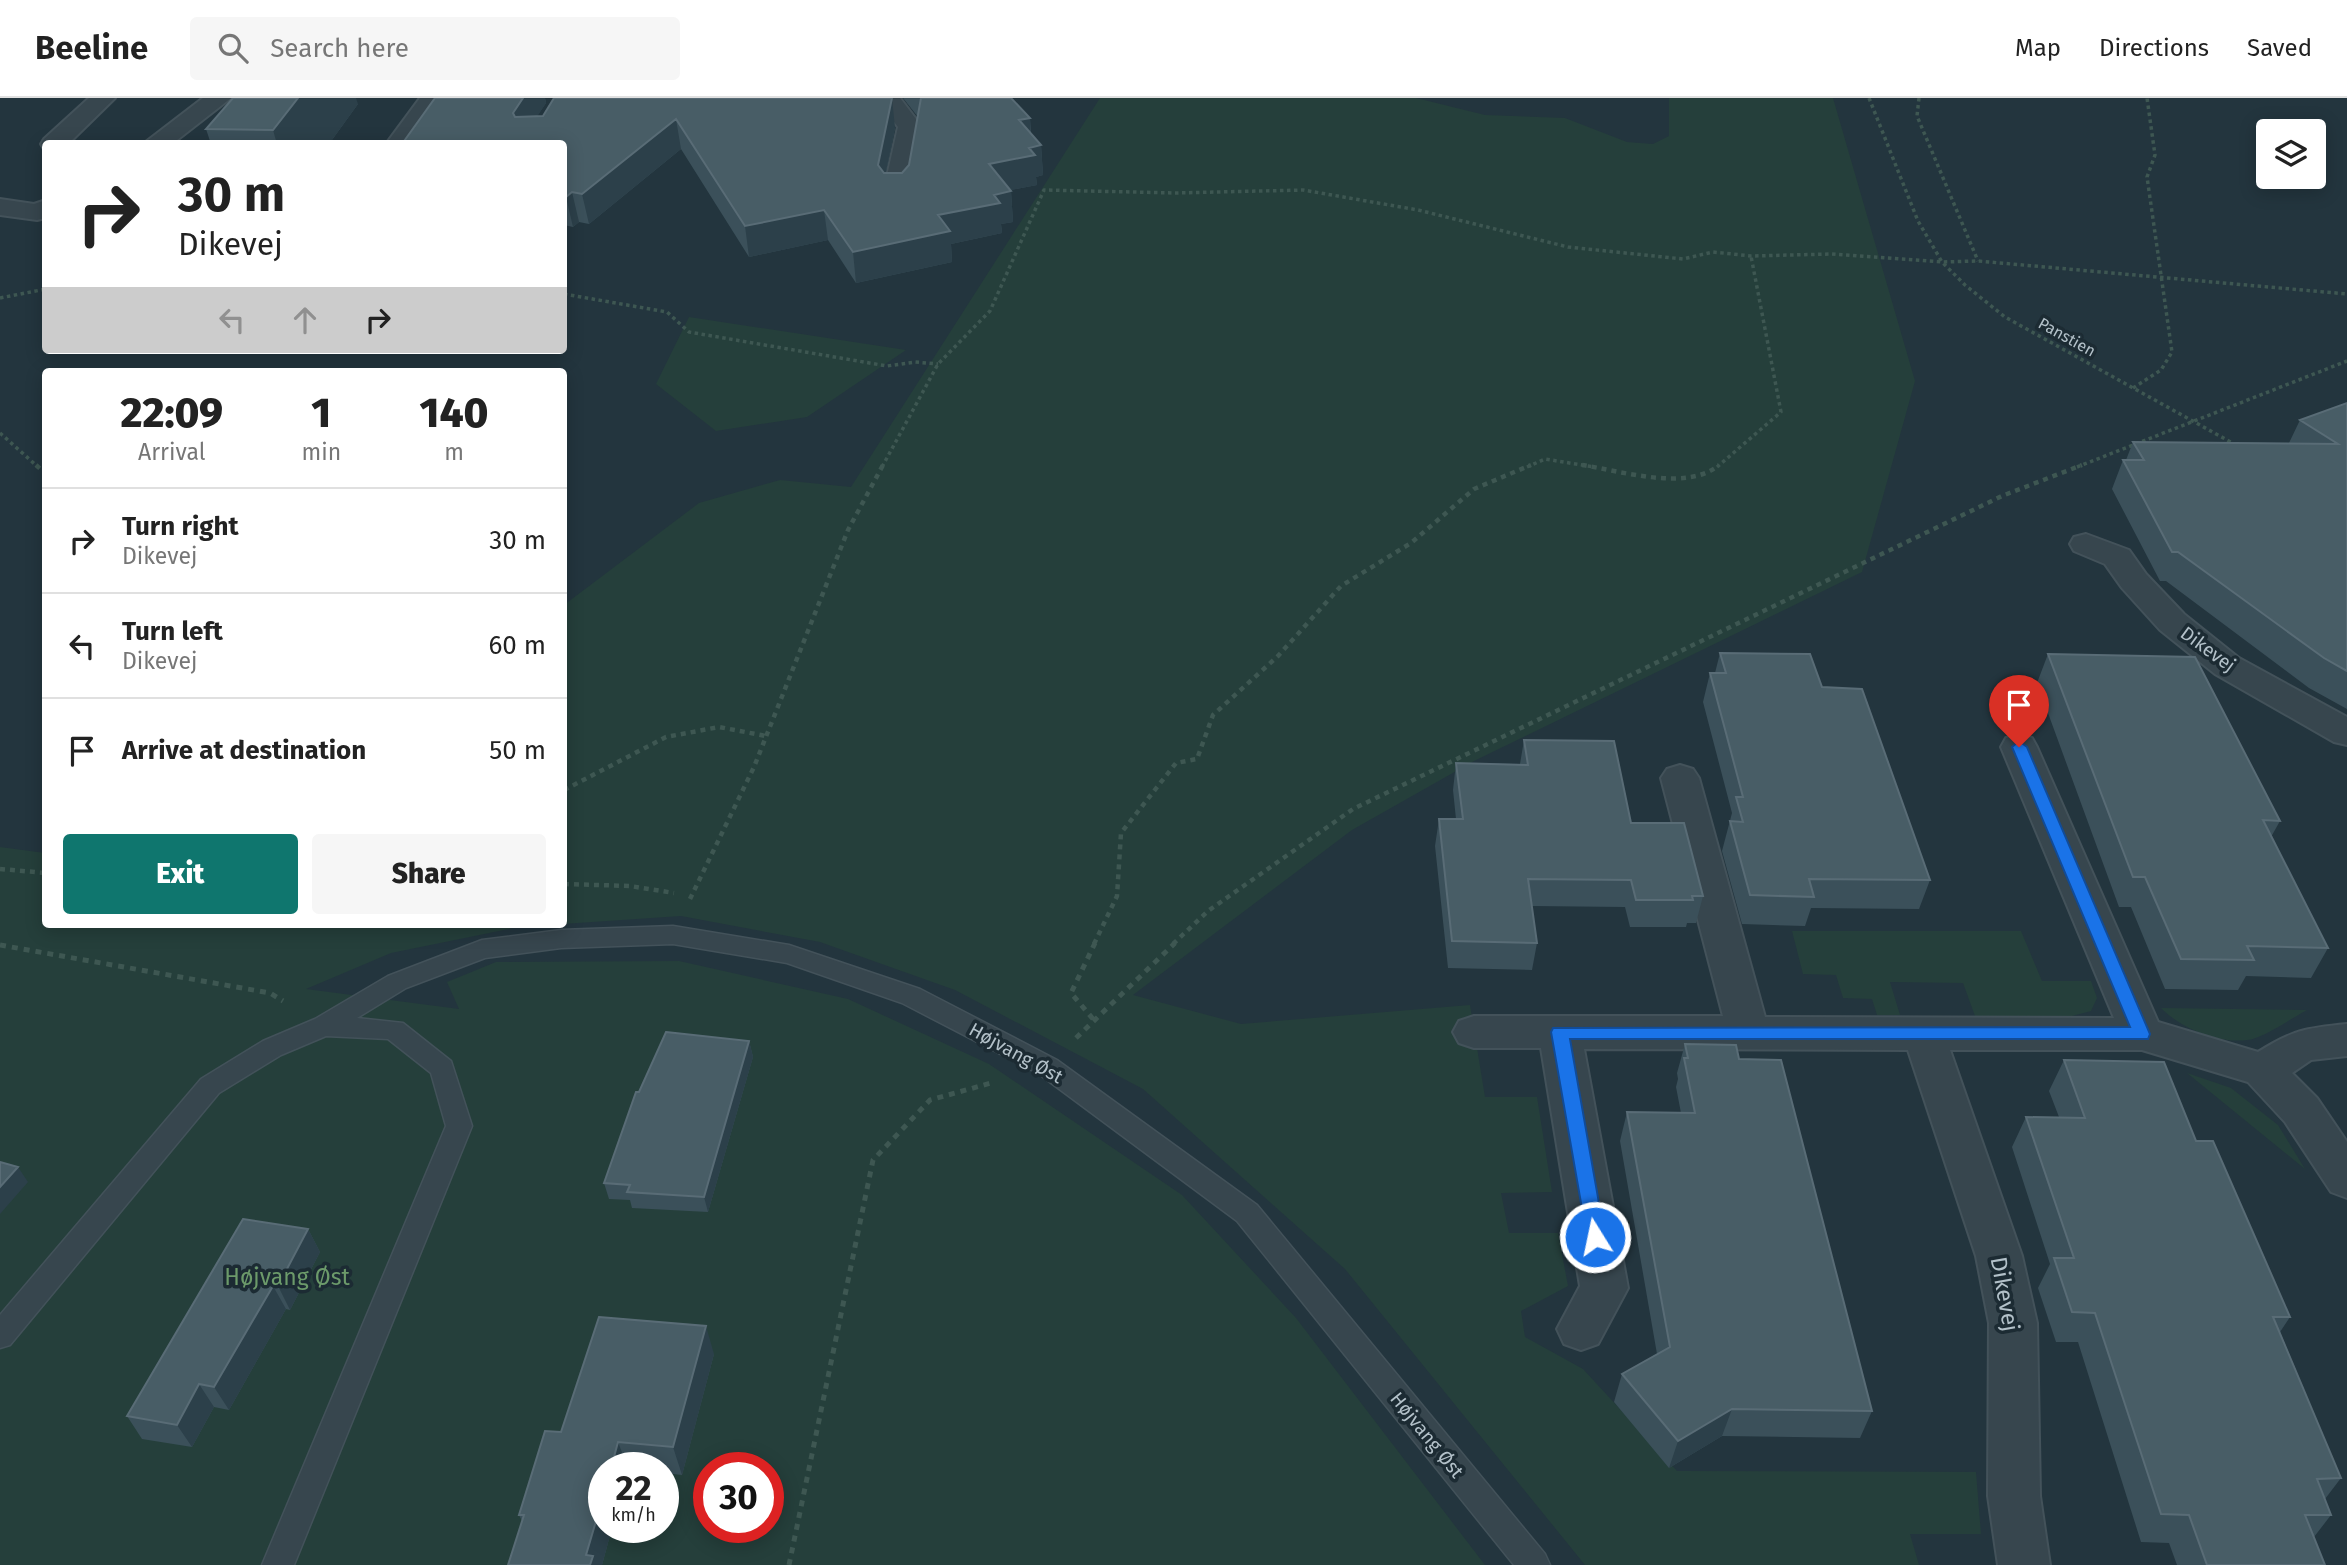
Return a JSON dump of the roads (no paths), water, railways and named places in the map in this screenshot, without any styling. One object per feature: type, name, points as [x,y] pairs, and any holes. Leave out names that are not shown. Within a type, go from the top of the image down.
[{"type":"street","points":[[56,140],[103,98]]},
{"type":"street","points":[[161,140],[219,98]]},
{"type":"street","points":[[401,140],[432,98]]},
{"type":"street","points":[[888,98],[910,127],[896,194]]},
{"type":"street","points":[[0,207],[41,210]]},
{"type":"street","name":"Dikevej","points":[[2087,544],[2117,557],[2134,581],[2172,622],[2227,666],[2347,733]]},
{"type":"street","points":[[2019,747],[2141,1034]]},
{"type":"street","points":[[1680,778],[1748,1033]]},
{"type":"street","points":[[1474,1032],[2141,1034],[2263,1070],[2301,1111],[2347,1179]]},
{"type":"street","points":[[1560,1032],[1604,1288],[1581,1329]]},
{"type":"street","name":"Dikevej","points":[[1924,1035],[1999,1255],[2013,1323],[2014,1496],[2024,1565]]},
{"type":"street","points":[[2263,1070],[2302,1045],[2347,1040]]},
{"type":"lane","name":"Højvang Øst","points":[[0,1336],[210,1086],[272,1048],[324,1026],[397,982],[482,949],[561,939],[673,935],[789,954],[912,996],[1048,1067],[1247,1213],[1534,1565]]},
{"type":"lane","name":"Højvang Øst","points":[[278,1565],[458,1126],[442,1068],[394,1030],[324,1026]]}]
